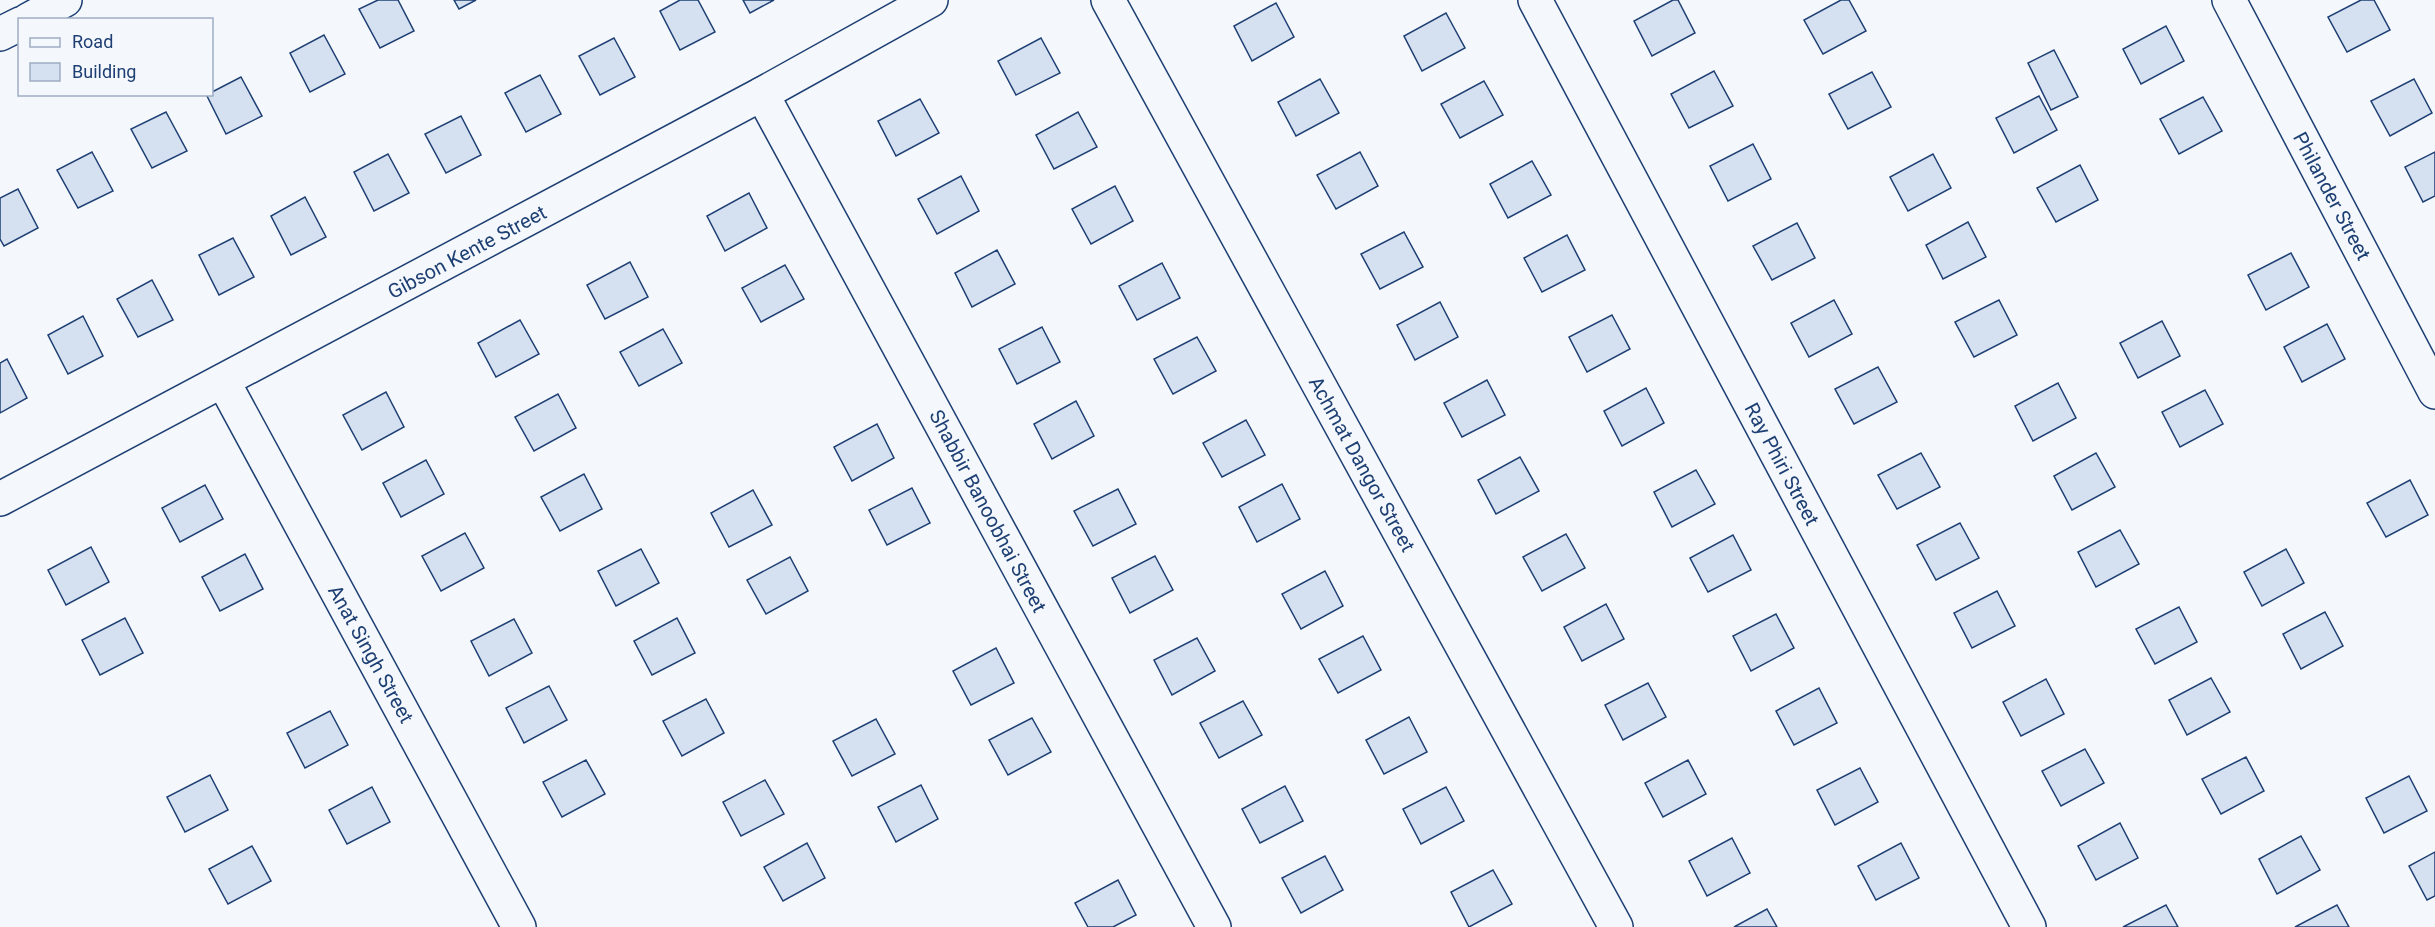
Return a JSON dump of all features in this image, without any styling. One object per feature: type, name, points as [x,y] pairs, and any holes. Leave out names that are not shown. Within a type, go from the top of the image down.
[{"type":"street","points":[[32,18],[65,0]]},
{"type":"street","name":"Gibson Kente Street","points":[[0,499],[762,94],[931,0]]},
{"type":"street","name":"Achmat Dangor Street","points":[[1108,0],[1616,927]]},
{"type":"street","name":"Ray Phiri Street","points":[[1535,0],[2029,927]]},
{"type":"street","name":"Philander Street","points":[[2229,0],[2435,392]]},
{"type":"street","points":[[0,34],[18,25]]},
{"type":"street","name":"Shabbir Banoobhai Street","points":[[762,94],[1214,927]]},
{"type":"street","name":"Anat Singh Street","points":[[223,381],[519,927]]},
{"type":"building","points":[[378,0],[398,0],[414,31],[380,48],[359,9]]},
{"type":"building","points":[[454,0],[476,0],[459,9]]},
{"type":"building","points":[[680,0],[698,0],[715,32],[680,50],[660,11]]},
{"type":"building","points":[[743,0],[774,0],[750,13]]},
{"type":"building","points":[[1673,0],[1678,0],[1695,33],[1652,56],[1634,21]]},
{"type":"building","points":[[1841,0],[1849,0],[1866,31],[1823,54],[1804,20]]},
{"type":"building","points":[[2361,0],[2374,0],[2390,30],[2347,52],[2328,17]]},
{"type":"building","points":[[1276,3],[1294,37],[1252,61],[1234,26]]},
{"type":"building","points":[[1446,13],[1465,48],[1422,71],[1404,36]]},
{"type":"building","points":[[2166,26],[2184,61],[2141,84],[2123,49]]},
{"type":"building","points":[[324,35],[345,74],[310,92],[290,53]]},
{"type":"building","points":[[614,38],[635,77],[600,95],[579,56]]},
{"type":"building","points":[[1041,38],[1060,73],[1016,95],[998,61]]},
{"type":"building","points":[[2054,50],[2078,97],[2051,110],[2028,63]]},
{"type":"building","points":[[1714,71],[1733,106],[1689,128],[1671,94]]},
{"type":"building","points":[[1872,72],[1891,107],[1848,129],[1829,94]]},
{"type":"building","points":[[540,75],[561,114],[526,132],[505,93]]},
{"type":"building","points":[[241,77],[262,116],[226,134],[207,96],[213,96],[213,91]]},
{"type":"building","points":[[1320,79],[1339,113],[1296,136],[1278,102]]},
{"type":"building","points":[[2414,79],[2432,113],[2390,136],[2371,101]]},
{"type":"building","points":[[1484,81],[1503,115],[1460,138],[1441,104]]},
{"type":"building","points":[[2039,96],[2057,130],[2014,153],[1996,118]]},
{"type":"building","points":[[2203,97],[2222,131],[2179,154],[2160,119]]},
{"type":"building","points":[[920,99],[939,133],[896,156],[878,121]]},
{"type":"building","points":[[166,112],[187,151],[152,168],[131,129]]},
{"type":"building","points":[[1078,112],[1097,147],[1054,169],[1036,135]]},
{"type":"building","points":[[461,116],[481,155],[446,173],[425,134]]},
{"type":"building","points":[[1753,144],[1771,179],[1728,201],[1710,166]]},
{"type":"building","points":[[92,152],[113,191],[78,208],[57,170]]},
{"type":"building","points":[[1360,152],[1378,186],[1336,209],[1317,175]]},
{"type":"building","points":[[2435,152],[2435,196],[2423,202],[2405,167]]},
{"type":"building","points":[[388,154],[409,193],[374,211],[354,172]]},
{"type":"building","points":[[1933,154],[1951,188],[1908,211],[1890,177]]},
{"type":"building","points":[[1532,161],[1551,195],[1508,218],[1490,184]]},
{"type":"building","points":[[2080,165],[2098,200],[2056,222],[2037,188]]},
{"type":"building","points":[[961,176],[979,211],[937,234],[918,199]]},
{"type":"building","points":[[1115,186],[1133,221],[1091,244],[1072,209]]},
{"type":"building","points":[[18,189],[38,228],[4,246],[0,239],[0,198]]},
{"type":"building","points":[[749,193],[767,228],[725,251],[707,216]]},
{"type":"building","points":[[305,197],[326,237],[291,255],[271,216]]},
{"type":"building","points":[[1968,222],[1986,257],[1943,279],[1926,245]]},
{"type":"building","points":[[1797,223],[1815,258],[1772,280],[1753,246]]},
{"type":"building","points":[[1404,232],[1423,267],[1380,289],[1361,254]]},
{"type":"building","points":[[1567,235],[1585,270],[1542,292],[1524,258]]},
{"type":"building","points":[[233,238],[254,277],[219,295],[199,255]]},
{"type":"building","points":[[997,250],[1015,284],[972,307],[955,273]]},
{"type":"building","points":[[2291,253],[2309,287],[2266,310],[2248,275]]},
{"type":"building","points":[[630,262],[648,297],[605,319],[587,285]]},
{"type":"building","points":[[1162,263],[1180,298],[1137,320],[1119,286]]},
{"type":"building","points":[[785,265],[804,299],[761,322],[742,288]]},
{"type":"building","points":[[152,280],[173,320],[138,337],[117,299]]},
{"type":"building","points":[[1834,300],[1852,334],[1809,357],[1791,323]]},
{"type":"building","points":[[1999,300],[2017,335],[1974,357],[1955,322]]},
{"type":"building","points":[[1440,302],[1458,337],[1415,360],[1397,325]]},
{"type":"building","points":[[1612,315],[1630,349],[1587,372],[1569,337]]},
{"type":"building","points":[[83,316],[103,356],[68,374],[48,335]]},
{"type":"building","points":[[520,320],[539,354],[496,377],[478,343]]},
{"type":"building","points":[[2162,321],[2180,356],[2138,378],[2120,343]]},
{"type":"building","points":[[2327,324],[2345,359],[2302,382],[2284,347]]},
{"type":"building","points":[[1042,327],[1060,362],[1017,384],[999,349]]},
{"type":"building","points":[[663,329],[682,363],[639,386],[620,352]]},
{"type":"building","points":[[1197,337],[1216,371],[1173,394],[1154,359]]},
{"type":"building","points":[[7,359],[27,398],[0,413],[0,363]]},
{"type":"building","points":[[1878,367],[1897,402],[1854,424],[1835,389]]},
{"type":"building","points":[[1487,380],[1505,415],[1462,437],[1444,403]]},
{"type":"building","points":[[2058,383],[2076,418],[2033,441],[2015,406]]},
{"type":"building","points":[[1646,388],[1664,423],[1622,446],[1604,411]]},
{"type":"building","points":[[2205,390],[2223,424],[2180,447],[2162,412]]},
{"type":"building","points":[[386,392],[404,427],[362,450],[343,415]]},
{"type":"building","points":[[558,394],[576,428],[534,451],[515,417]]},
{"type":"building","points":[[1076,401],[1094,436],[1052,459],[1034,424]]},
{"type":"building","points":[[1246,420],[1265,455],[1222,477],[1203,443]]},
{"type":"building","points":[[877,424],[894,458],[852,481],[834,447]]},
{"type":"building","points":[[1921,453],[1940,487],[1897,509],[1878,475]]},
{"type":"building","points":[[2096,453],[2115,487],[2072,510],[2054,476]]},
{"type":"building","points":[[1520,457],[1539,491],[1496,514],[1478,480]]},
{"type":"building","points":[[426,460],[444,494],[401,517],[383,483]]},
{"type":"building","points":[[1696,470],[1715,504],[1672,527],[1654,492]]},
{"type":"building","points":[[584,474],[602,509],[560,531],[541,497]]},
{"type":"building","points":[[2410,480],[2428,515],[2386,537],[2367,503]]},
{"type":"building","points":[[1282,484],[1300,519],[1257,542],[1239,507]]},
{"type":"building","points":[[205,485],[223,519],[180,542],[162,508]]},
{"type":"building","points":[[912,488],[930,523],[887,545],[869,510]]},
{"type":"building","points":[[1118,489],[1136,524],[1093,546],[1074,511]]},
{"type":"building","points":[[753,490],[772,525],[729,547],[711,513]]},
{"type":"building","points":[[1960,523],[1979,558],[1936,580],[1917,545]]},
{"type":"building","points":[[2120,530],[2139,564],[2096,587],[2078,552]]},
{"type":"building","points":[[465,533],[484,568],[441,591],[422,556]]},
{"type":"building","points":[[1566,534],[1585,568],[1542,591],[1523,557]]},
{"type":"building","points":[[1733,535],[1751,570],[1708,592],[1690,558]]},
{"type":"building","points":[[91,547],[109,582],[66,605],[48,570]]},
{"type":"building","points":[[641,549],[659,583],[616,606],[598,571]]},
{"type":"building","points":[[2286,549],[2304,583],[2262,606],[2244,572]]},
{"type":"building","points":[[245,554],[263,589],[220,611],[202,577]]},
{"type":"building","points":[[1155,556],[1173,590],[1130,613],[1112,578]]},
{"type":"building","points":[[790,557],[808,591],[766,614],[747,580]]},
{"type":"building","points":[[1325,571],[1343,606],[1301,629],[1282,594]]},
{"type":"building","points":[[1997,591],[2015,626],[1972,648],[1954,613]]},
{"type":"building","points":[[1606,604],[1624,639],[1582,661],[1564,627]]},
{"type":"building","points":[[2179,607],[2197,642],[2155,664],[2136,629]]},
{"type":"building","points":[[2325,612],[2343,646],[2301,669],[2283,634]]},
{"type":"building","points":[[1776,614],[1794,648],[1751,671],[1733,636]]},
{"type":"building","points":[[125,618],[143,653],[100,675],[82,640]]},
{"type":"building","points":[[677,618],[695,653],[652,675],[634,641]]},
{"type":"building","points":[[514,619],[532,653],[489,676],[471,641]]},
{"type":"building","points":[[1363,636],[1381,670],[1338,693],[1319,659]]},
{"type":"building","points":[[1197,638],[1215,671],[1172,695],[1154,660]]},
{"type":"building","points":[[996,648],[1014,683],[971,705],[953,671]]},
{"type":"building","points":[[2211,678],[2230,712],[2187,735],[2169,700]]},
{"type":"building","points":[[2046,679],[2064,714],[2021,736],[2003,702]]},
{"type":"building","points":[[1648,683],[1666,717],[1623,740],[1605,705]]},
{"type":"building","points":[[549,686],[567,720],[524,743],[506,708]]},
{"type":"building","points":[[1819,688],[1837,723],[1794,745],[1776,711]]},
{"type":"building","points":[[706,699],[724,733],[682,756],[663,721]]},
{"type":"building","points":[[1243,701],[1262,735],[1219,758],[1200,723]]},
{"type":"building","points":[[330,711],[348,745],[305,768],[287,733]]},
{"type":"building","points":[[1409,717],[1427,752],[1384,774],[1366,740]]},
{"type":"building","points":[[1032,718],[1051,752],[1008,775],[989,740]]},
{"type":"building","points":[[876,719],[895,754],[852,776],[833,741]]},
{"type":"building","points":[[2085,749],[2104,783],[2061,806],[2042,771]]},
{"type":"building","points":[[2246,757],[2264,791],[2221,814],[2202,779]]},
{"type":"building","points":[[586,760],[605,794],[562,817],[543,782]]},
{"type":"building","points":[[1688,760],[1706,794],[1663,817],[1645,783]]},
{"type":"building","points":[[1860,768],[1878,802],[1835,825],[1817,790]]},
{"type":"building","points":[[210,775],[228,810],[185,832],[167,797]]},
{"type":"building","points":[[2409,776],[2427,811],[2384,833],[2366,798]]},
{"type":"building","points":[[765,780],[784,814],[741,836],[723,802]]},
{"type":"building","points":[[921,785],[938,819],[896,842],[878,807]]},
{"type":"building","points":[[1285,786],[1303,821],[1260,843],[1242,809]]},
{"type":"building","points":[[372,787],[390,822],[347,844],[329,810]]},
{"type":"building","points":[[1446,787],[1464,821],[1421,844],[1403,809]]},
{"type":"building","points":[[2120,823],[2138,858],[2096,880],[2078,846]]},
{"type":"building","points":[[2301,836],[2320,870],[2277,894],[2259,859]]},
{"type":"building","points":[[1732,838],[1750,873],[1707,896],[1689,861]]},
{"type":"building","points":[[807,843],[825,878],[783,901],[764,867]]},
{"type":"building","points":[[1901,843],[1919,878],[1876,900],[1858,866]]},
{"type":"building","points":[[252,846],[271,881],[228,904],[209,869]]},
{"type":"building","points":[[2435,852],[2435,896],[2427,900],[2409,866]]},
{"type":"building","points":[[1325,856],[1343,890],[1301,913],[1282,878]]},
{"type":"building","points":[[1493,870],[1512,904],[1469,927],[1451,892]]},
{"type":"building","points":[[1118,880],[1136,915],[1113,927],[1088,927],[1075,903]]},
{"type":"building","points":[[2166,905],[2178,927],[2123,927]]},
{"type":"building","points":[[2337,905],[2349,927],[2295,927]]},
{"type":"building","points":[[1767,909],[1777,927],[1734,927]]}]
